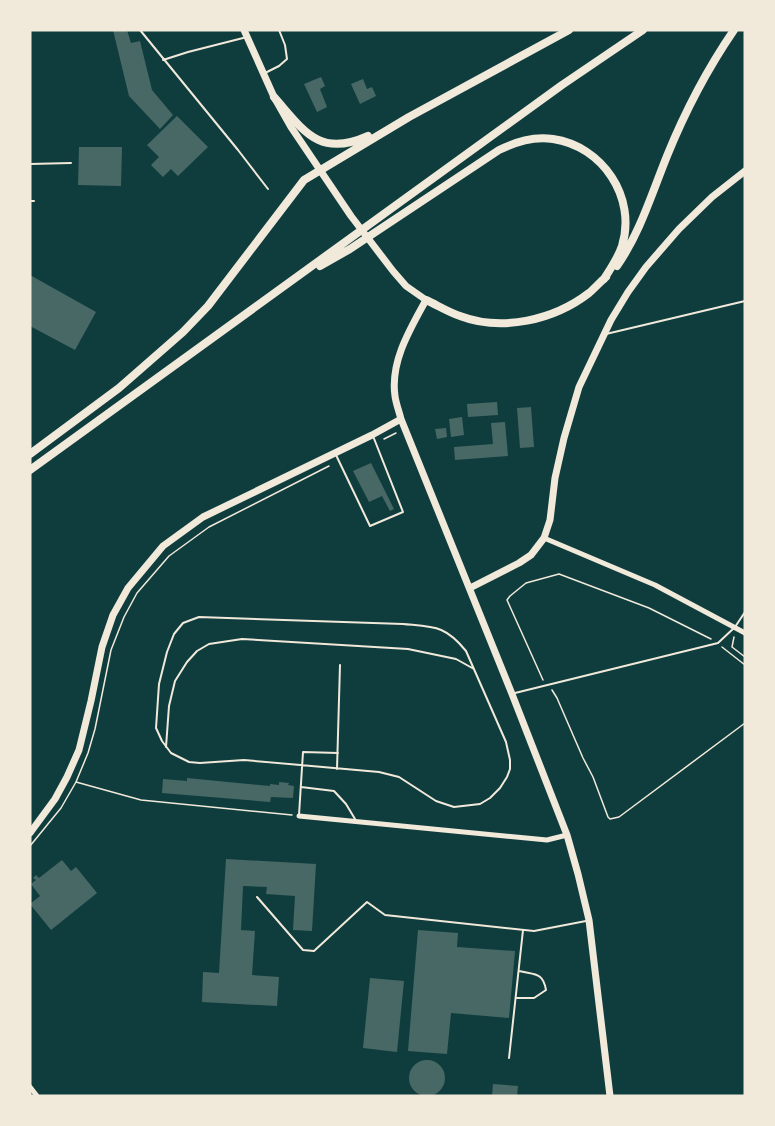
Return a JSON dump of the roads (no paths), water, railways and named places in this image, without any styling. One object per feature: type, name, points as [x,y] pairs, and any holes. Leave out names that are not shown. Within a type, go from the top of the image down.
[{"type":"highway","points":[[30,454],[119,387],[183,332],[208,306],[304,180],[409,117],[569,30]]},
{"type":"highway","points":[[562,85],[633,30]]},
{"type":"highway","points":[[30,470],[562,85],[643,30]]},
{"type":"highway","points":[[426,300],[461,317],[486,322],[510,323],[534,319],[554,312],[573,303],[604,279],[626,254],[692,102],[734,30]]},
{"type":"highway","points":[[274,97],[308,134],[327,144],[356,141],[409,117]]},
{"type":"highway","points":[[280,289],[350,249],[499,150],[515,142],[533,138],[551,138],[569,142],[585,150],[600,161],[620,191],[625,227],[622,245],[604,279]]},
{"type":"street","points":[[245,33],[274,97],[291,127],[351,216],[406,286],[426,300],[411,327],[400,354],[394,379],[394,397],[567,834],[589,921],[610,1096]]},
{"type":"street","points":[[470,588],[531,555],[544,538],[550,520],[555,478],[564,438],[579,387],[603,335],[628,292],[646,267],[712,197],[745,171]]},
{"type":"street","points":[[30,833],[55,799],[80,750],[102,647],[113,615],[128,588],[163,546],[203,518],[401,419]]},
{"type":"street","points":[[544,538],[655,585],[745,633]]},
{"type":"street","points":[[299,816],[547,840],[567,834]]},
{"type":"street","points":[[30,1087],[37,1096]]},
{"type":"lane","points":[[140,30],[268,189]]},
{"type":"lane","points":[[263,74],[287,59],[279,30]]},
{"type":"lane","points":[[163,60],[245,33]]},
{"type":"lane","points":[[30,164],[72,163]]},
{"type":"lane","points":[[603,335],[745,301]]},
{"type":"lane","points":[[334,452],[370,526],[403,512],[372,435]]},
{"type":"lane","points":[[512,694],[718,644],[735,627],[745,612]]},
{"type":"lane","points":[[199,617],[403,624],[429,626],[446,631],[466,651],[506,742],[510,769],[501,788],[490,798],[480,804],[454,807],[436,801],[399,777],[379,772],[244,760],[189,762],[171,753],[166,747],[156,728],[159,684],[174,634],[183,623],[199,617]]},
{"type":"lane","points":[[166,747],[169,706],[175,681],[197,651],[209,644],[242,639],[408,649],[456,659],[474,669]]},
{"type":"lane","points":[[337,769],[340,665]]},
{"type":"lane","points":[[299,816],[303,752],[338,753]]},
{"type":"lane","points":[[301,788],[334,791],[346,804],[357,822]]},
{"type":"lane","points":[[257,897],[303,950],[314,951],[367,902],[386,915],[534,932],[589,921]]},
{"type":"lane","points":[[510,1058],[523,930]]},
{"type":"lane","points":[[516,998],[534,998],[546,990],[544,980],[540,976],[519,971]]}]
